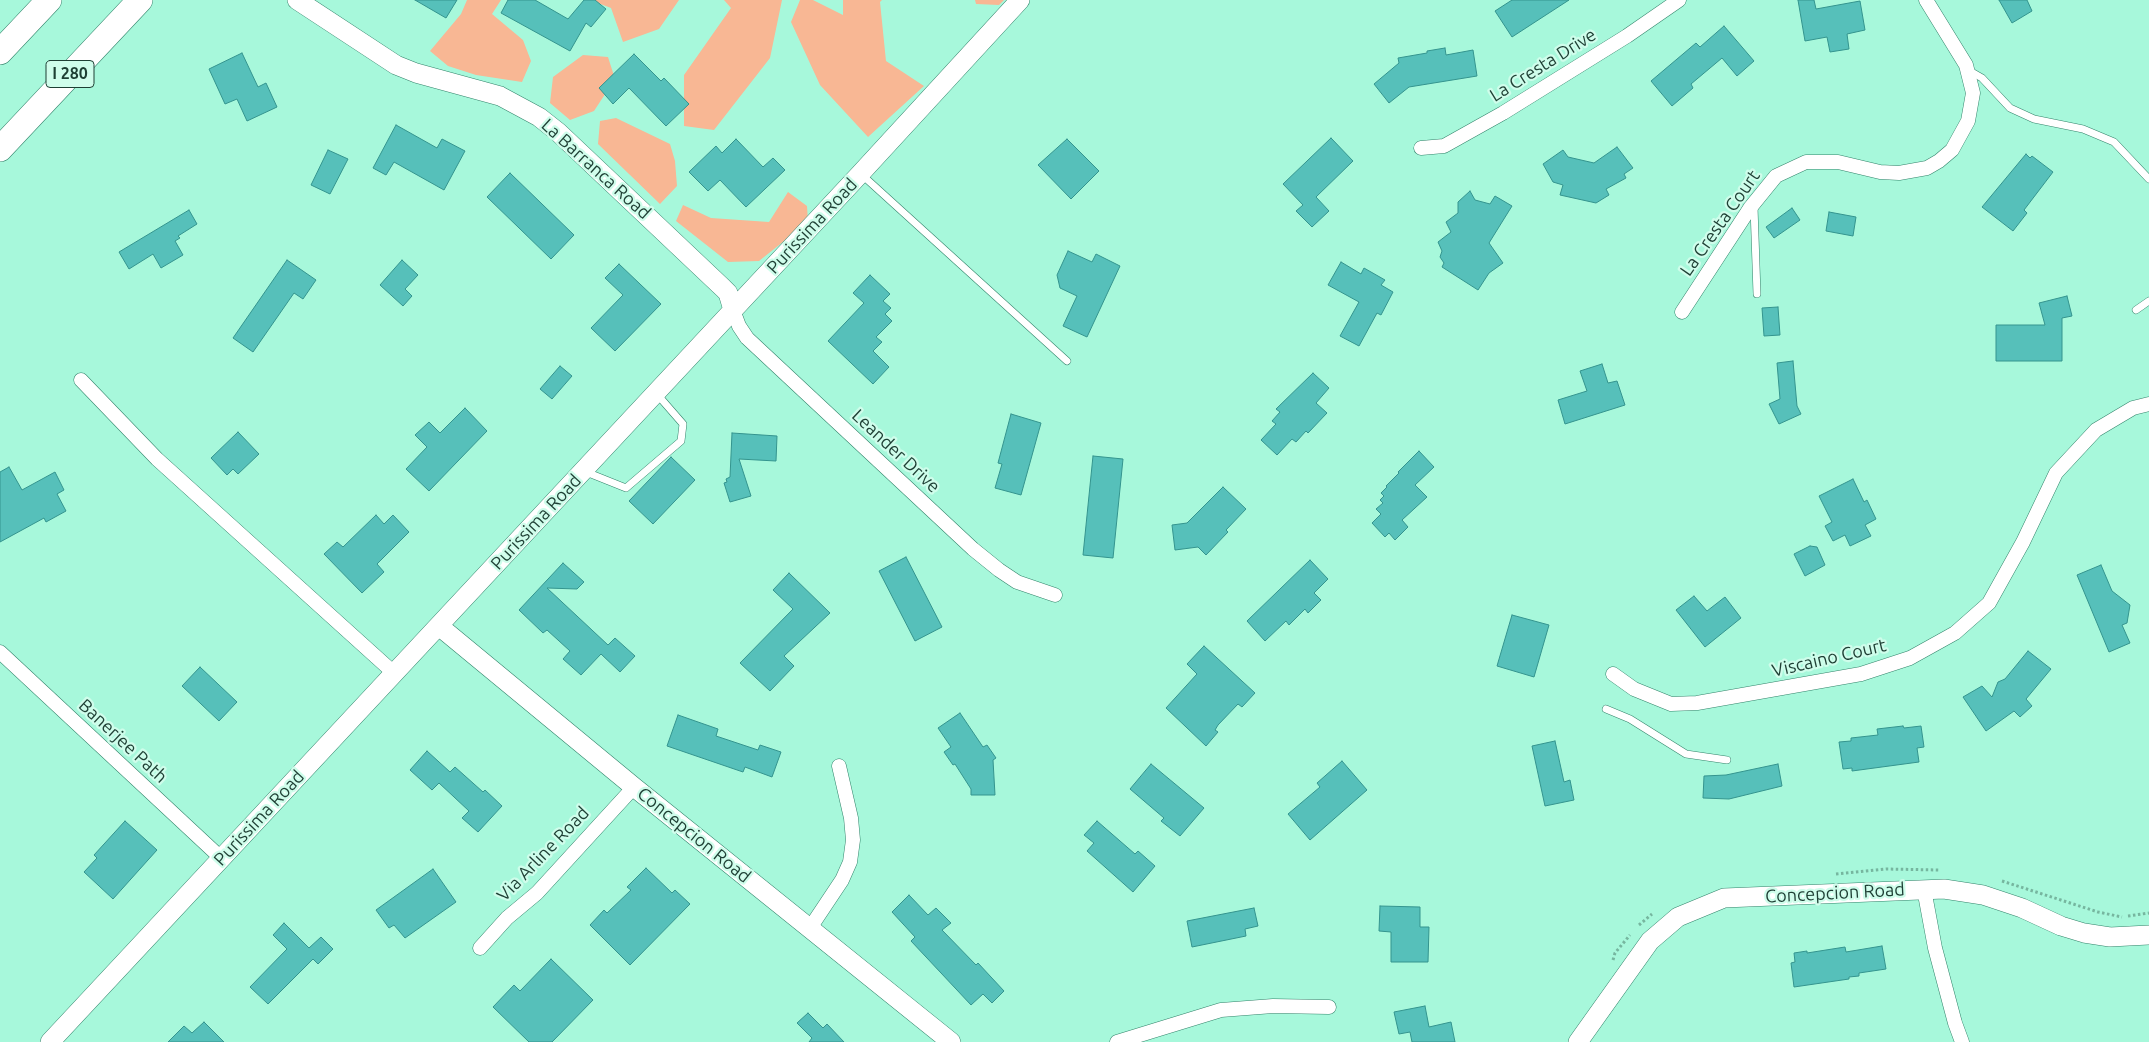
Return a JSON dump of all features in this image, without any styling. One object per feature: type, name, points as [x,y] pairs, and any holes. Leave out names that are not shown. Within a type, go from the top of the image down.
[{"type":"highway","points":[[0,52],[49,0]]},
{"type":"highway","name":"I 280","points":[[0,149],[140,0]]},
{"type":"street","name":"La Barranca Road","points":[[297,0],[396,65],[416,73],[500,96],[539,117],[558,132],[723,288],[728,293],[733,310]]},
{"type":"street","name":"Purissima Road","points":[[50,1042],[1020,0]]},
{"type":"street","name":"La Cresta Drive","points":[[1421,148],[1444,146],[1503,113],[1627,36],[1679,0]]},
{"type":"street","name":"La Cresta Court","points":[[1682,312],[1754,204],[1776,176],[1806,162],[1838,162],[1880,172],[1899,173],[1927,168],[1952,150],[1968,121],[1973,93],[1968,70],[1937,15],[1926,0]]},
{"type":"street","name":"Leander Drive","points":[[733,310],[739,326],[747,338],[974,549],[1017,582],[1055,595]]},
{"type":"street","points":[[81,380],[157,459],[394,673]]},
{"type":"street","name":"Viscaino Court","points":[[1613,674],[1634,690],[1671,704],[1698,704],[1861,674],[1910,658],[1955,633],[1989,603],[2023,542],[2056,473],[2096,430],[2133,408],[2149,404]]},
{"type":"street","name":"Concepcion Road","points":[[439,626],[634,787],[951,1042]]},
{"type":"street","name":"Banerjee Path","points":[[0,652],[221,858]]},
{"type":"street","points":[[810,928],[842,880],[850,862],[853,840],[852,826],[839,766]]},
{"type":"street","name":"Via Arline Road","points":[[480,948],[507,918],[548,881],[634,787]]},
{"type":"street","points":[[1924,889],[1935,948],[1962,1042]]},
{"type":"street","name":"Concepcion Road","points":[[1578,1042],[1650,941],[1678,917],[1724,898],[1944,889],[1984,895],[2022,908],[2061,926],[2084,933],[2110,937],[2149,935]]},
{"type":"street","points":[[1117,1042],[1221,1010],[1273,1006],[1329,1006]]},
{"type":"lane","points":[[1968,70],[1982,78],[2010,108],[2034,119],[2083,129],[2114,142],[2149,178]]},
{"type":"lane","points":[[860,174],[1068,361]]},
{"type":"lane","points":[[1754,204],[1758,294]]},
{"type":"lane","points":[[2136,310],[2149,301]]},
{"type":"lane","points":[[583,470],[626,488],[681,441],[683,424],[656,393]]},
{"type":"lane","points":[[1606,709],[1630,719],[1686,754],[1727,760]]},
{"type":"shaded area","points":[[467,0],[501,0],[492,14],[523,40],[531,61],[522,82],[476,75],[448,66],[430,51],[461,14]]},
{"type":"shaded area","points":[[590,0],[679,0],[659,29],[623,42],[611,8]]},
{"type":"shaded area","points":[[724,0],[782,0],[770,58],[714,130],[684,126],[684,75],[731,8]]},
{"type":"shaded area","points":[[800,0],[813,0],[843,15],[843,0],[882,0],[880,2],[886,61],[924,86],[868,137],[820,85],[791,22]]},
{"type":"shaded area","points":[[975,0],[1004,0],[999,5],[976,4]]},
{"type":"shaded area","points":[[583,55],[608,57],[615,79],[594,111],[570,120],[550,103],[553,77]]},
{"type":"shaded area","points":[[616,118],[670,144],[675,161],[677,186],[660,204],[598,144],[600,121]]},
{"type":"shaded area","points":[[788,192],[807,206],[808,222],[759,261],[728,262],[676,221],[683,205],[711,218],[769,222]]},
{"type":"building","points":[[415,0],[457,0],[446,18]]},
{"type":"building","points":[[508,0],[535,0],[568,19],[584,0],[595,0],[606,9],[591,27],[586,23],[570,51],[501,13]]},
{"type":"building","points":[[1512,0],[1569,0],[1512,37],[1495,11]]},
{"type":"building","points":[[1798,0],[1814,0],[1816,9],[1860,1],[1865,30],[1847,34],[1849,49],[1830,52],[1827,37],[1805,41]]},
{"type":"building","points":[[1999,0],[2027,0],[2032,11],[2012,23]]},
{"type":"building","points":[[1724,26],[1754,61],[1737,76],[1722,58],[1691,84],[1693,88],[1672,106],[1651,81],[1696,43],[1700,47]]},
{"type":"building","points":[[1445,48],[1446,55],[1473,50],[1477,76],[1409,87],[1389,103],[1374,84],[1399,63],[1398,58]]},
{"type":"building","points":[[242,53],[258,87],[266,83],[277,107],[247,121],[237,99],[225,104],[209,69]]},
{"type":"building","points":[[634,54],[661,81],[664,78],[689,104],[666,126],[629,88],[613,104],[599,88]]},
{"type":"building","points":[[396,125],[437,148],[442,139],[465,151],[444,190],[394,162],[386,175],[373,168]]},
{"type":"building","points":[[1331,138],[1353,161],[1316,197],[1329,211],[1312,227],[1296,211],[1303,205],[1283,184]]},
{"type":"building","points":[[736,139],[763,167],[773,158],[785,170],[746,207],[720,180],[708,191],[689,172],[716,146],[722,153]]},
{"type":"building","points":[[1067,139],[1099,171],[1071,199],[1038,165]]},
{"type":"building","points":[[1617,147],[1633,168],[1624,174],[1626,178],[1606,189],[1609,195],[1596,203],[1560,195],[1563,185],[1553,182],[1543,164],[1563,150],[1568,157],[1594,163]]},
{"type":"building","points":[[328,150],[348,159],[330,194],[311,185]]},
{"type":"building","points":[[2026,154],[2030,158],[2032,156],[2053,172],[2024,210],[2027,213],[2013,231],[1982,207]]},
{"type":"building","points":[[510,173],[574,235],[551,259],[487,197]]},
{"type":"building","points":[[1470,191],[1475,200],[1490,204],[1495,196],[1512,206],[1489,243],[1503,263],[1489,273],[1478,290],[1442,267],[1444,263],[1440,257],[1442,251],[1438,242],[1451,232],[1446,222],[1458,213],[1458,202]]},
{"type":"building","points":[[1792,208],[1800,220],[1774,238],[1766,227]]},
{"type":"building","points":[[189,210],[197,224],[178,236],[180,238],[175,241],[183,255],[161,268],[153,254],[129,269],[119,252]]},
{"type":"building","points":[[1829,212],[1856,217],[1853,236],[1826,231]]},
{"type":"building","points":[[1068,251],[1092,262],[1096,254],[1120,266],[1087,337],[1063,326],[1077,296],[1060,288],[1057,275]]},
{"type":"building","points":[[287,260],[316,280],[303,299],[294,293],[253,352],[233,338]]},
{"type":"building","points":[[402,260],[418,275],[405,289],[412,296],[403,306],[380,285]]},
{"type":"building","points":[[1341,262],[1361,274],[1364,268],[1385,280],[1381,285],[1393,292],[1381,315],[1377,313],[1359,346],[1340,336],[1359,302],[1328,285]]},
{"type":"building","points":[[619,264],[661,304],[615,351],[591,328],[623,295],[605,278]]},
{"type":"building","points":[[870,275],[890,294],[883,301],[891,308],[885,314],[892,321],[876,337],[882,342],[873,351],[889,367],[873,384],[828,341],[864,303],[853,293]]},
{"type":"building","points":[[2067,296],[2072,316],[2062,318],[2062,361],[1996,361],[1996,325],[2045,325],[2039,303]]},
{"type":"building","points":[[1778,307],[1780,335],[1764,336],[1762,308]]},
{"type":"building","points":[[1793,361],[1797,406],[1801,414],[1779,424],[1769,404],[1780,399],[1777,363]]},
{"type":"building","points":[[1602,364],[1608,383],[1617,381],[1625,405],[1565,424],[1558,400],[1587,391],[1580,371]]},
{"type":"building","points":[[560,366],[572,376],[552,399],[540,389]]},
{"type":"building","points":[[1313,373],[1329,388],[1316,403],[1327,413],[1308,433],[1306,431],[1296,442],[1292,439],[1277,455],[1261,440],[1276,424],[1272,421],[1280,412],[1276,409]]},
{"type":"building","points":[[465,408],[487,431],[429,491],[406,469],[427,447],[415,435],[429,422],[440,433]]},
{"type":"building","points":[[1011,414],[1041,423],[1021,495],[995,488],[1002,464],[998,463]]},
{"type":"building","points":[[238,432],[259,454],[238,474],[233,469],[227,475],[211,458]]},
{"type":"building","points":[[732,433],[777,436],[776,461],[739,459],[751,496],[730,502],[724,483],[730,477]]},
{"type":"building","points":[[1419,451],[1434,467],[1415,485],[1427,497],[1402,520],[1408,527],[1395,540],[1389,533],[1385,537],[1372,523],[1381,514],[1376,509],[1383,503],[1380,500],[1384,496],[1381,493]]},
{"type":"building","points":[[1093,456],[1123,459],[1113,558],[1083,555]]},
{"type":"building","points":[[671,457],[695,480],[653,524],[629,501]]},
{"type":"building","points":[[9,467],[22,490],[55,472],[64,490],[57,494],[66,511],[46,522],[44,518],[0,542],[0,472]]},
{"type":"building","points":[[1853,479],[1864,502],[1867,500],[1876,519],[1865,525],[1871,536],[1850,546],[1845,535],[1833,541],[1825,526],[1832,522],[1819,496]]},
{"type":"building","points":[[1223,487],[1246,509],[1226,530],[1228,532],[1206,555],[1198,547],[1175,550],[1172,525],[1187,523]]},
{"type":"building","points":[[376,515],[384,524],[393,515],[409,532],[377,564],[384,572],[362,593],[324,554],[337,542],[343,547]]},
{"type":"building","points":[[1810,546],[1817,547],[1825,565],[1805,576],[1794,554]]},
{"type":"building","points":[[906,557],[942,627],[915,641],[879,571]]},
{"type":"building","points":[[1310,560],[1328,579],[1314,593],[1321,600],[1308,613],[1305,609],[1289,625],[1286,621],[1265,641],[1247,621]]},
{"type":"building","points":[[563,563],[584,582],[577,589],[547,588],[608,645],[615,638],[635,656],[620,672],[601,654],[581,675],[563,659],[570,651],[547,630],[543,633],[519,610]]},
{"type":"building","points":[[2101,565],[2112,591],[2130,605],[2127,623],[2122,625],[2130,643],[2109,652],[2077,575]]},
{"type":"building","points":[[789,573],[830,613],[784,656],[794,666],[770,691],[740,663],[793,609],[773,590]]},
{"type":"building","points":[[1694,596],[1707,611],[1725,597],[1741,618],[1705,647],[1676,610]]},
{"type":"building","points":[[1512,615],[1549,625],[1534,677],[1497,666]]},
{"type":"building","points":[[1204,646],[1255,693],[1242,707],[1238,704],[1218,725],[1215,730],[1218,732],[1206,746],[1166,708],[1197,674],[1187,664]]},
{"type":"building","points":[[2028,651],[2051,669],[2026,699],[2032,706],[2020,717],[2014,711],[1986,731],[1963,697],[1982,686],[1992,697],[1998,682],[2005,679]]},
{"type":"building","points":[[200,667],[237,702],[219,721],[182,686]]},
{"type":"building","points":[[960,713],[983,747],[987,745],[996,758],[993,760],[995,795],[971,795],[971,789],[955,764],[953,765],[944,752],[951,747],[938,728]]},
{"type":"building","points":[[678,715],[718,729],[716,736],[758,750],[760,745],[781,752],[772,777],[745,767],[743,772],[667,746]]},
{"type":"building","points":[[1903,726],[1904,728],[1921,726],[1924,747],[1917,748],[1919,762],[1852,771],[1852,768],[1843,769],[1839,742],[1851,741],[1851,738],[1878,735],[1877,729]]},
{"type":"building","points":[[1555,741],[1564,782],[1570,780],[1574,800],[1545,806],[1532,746]]},
{"type":"building","points":[[427,751],[450,772],[455,767],[502,806],[478,832],[462,818],[469,811],[439,783],[432,790],[410,770]]},
{"type":"building","points":[[1342,761],[1367,790],[1310,840],[1288,814],[1320,787],[1317,783]]},
{"type":"building","points":[[1151,764],[1204,808],[1180,836],[1161,821],[1164,818],[1130,789]]},
{"type":"building","points":[[1778,764],[1782,786],[1729,799],[1703,798],[1704,776],[1726,775]]},
{"type":"building","points":[[125,821],[157,850],[113,899],[84,872],[97,858],[94,855]]},
{"type":"building","points":[[1097,821],[1135,854],[1138,851],[1155,866],[1133,892],[1087,851],[1094,843],[1084,835]]},
{"type":"building","points":[[646,868],[672,893],[675,890],[690,904],[630,965],[590,925],[604,910],[607,913],[631,890],[627,887]]},
{"type":"building","points":[[433,869],[456,902],[405,938],[394,925],[389,928],[376,910]]},
{"type":"building","points":[[909,895],[928,915],[936,908],[951,923],[942,930],[976,965],[978,963],[1004,991],[992,1003],[983,994],[971,1005],[911,941],[915,937],[892,912]]},
{"type":"building","points":[[1380,906],[1420,907],[1420,927],[1429,927],[1428,962],[1391,962],[1391,932],[1379,931]]},
{"type":"building","points":[[1254,908],[1258,926],[1245,929],[1246,936],[1192,947],[1187,921]]},
{"type":"building","points":[[284,923],[309,948],[321,937],[333,949],[318,964],[313,959],[268,1004],[250,987],[287,949],[273,935]]},
{"type":"building","points":[[1882,946],[1886,969],[1859,973],[1859,976],[1849,977],[1849,979],[1794,987],[1791,963],[1795,962],[1794,953],[1807,951],[1807,953],[1845,947],[1846,952]]},
{"type":"building","points":[[551,959],[593,1000],[552,1042],[529,1042],[493,1007],[514,985],[520,991]]},
{"type":"building","points":[[1425,1006],[1429,1027],[1451,1022],[1455,1042],[1412,1042],[1410,1032],[1399,1034],[1394,1012]]},
{"type":"building","points":[[808,1013],[823,1028],[827,1024],[844,1042],[809,1042],[812,1038],[797,1023]]},
{"type":"building","points":[[204,1022],[224,1042],[168,1042],[184,1026],[192,1033]]}]
